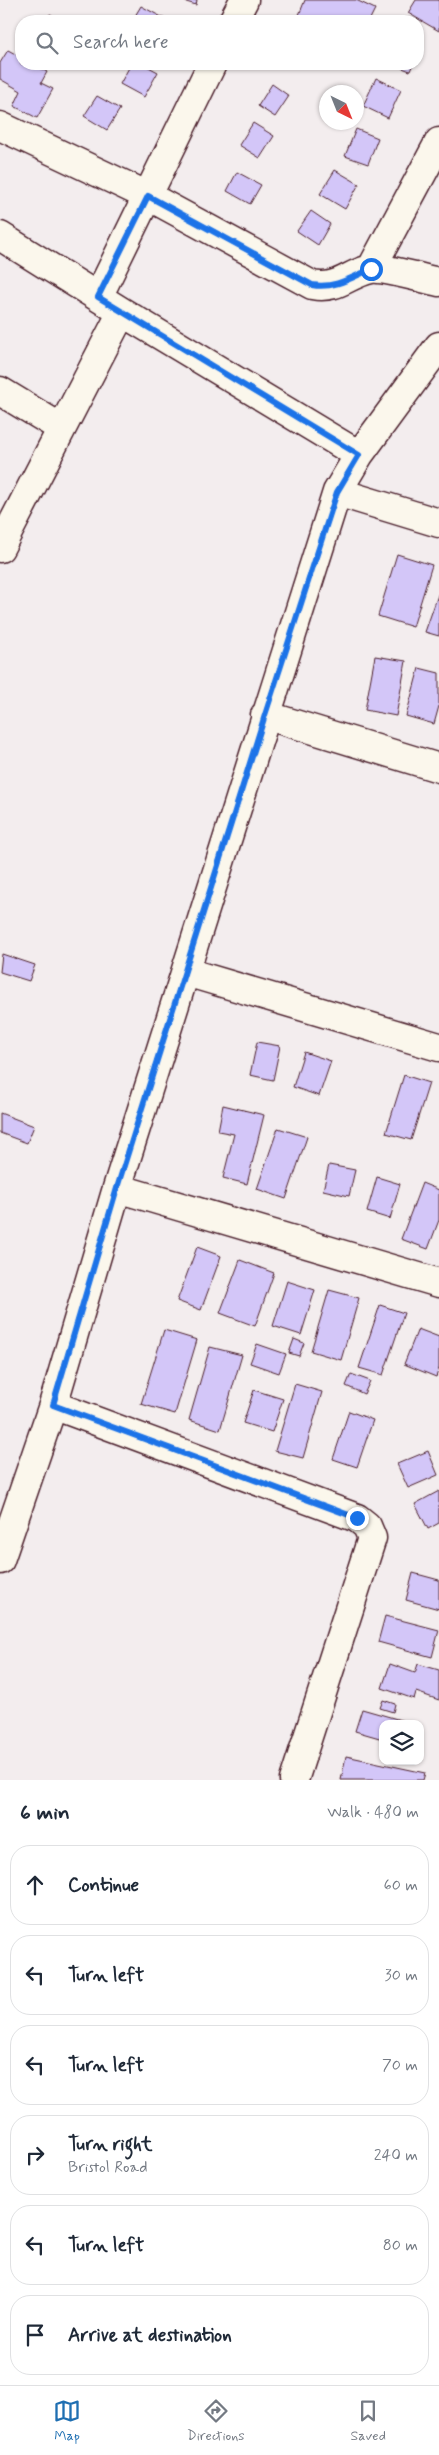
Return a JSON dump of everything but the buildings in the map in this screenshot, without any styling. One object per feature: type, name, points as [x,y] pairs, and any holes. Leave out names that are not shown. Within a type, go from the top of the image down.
[{"type":"street","points":[[236,15],[244,0]]},
{"type":"street","points":[[98,297],[209,70]]},
{"type":"street","points":[[0,126],[148,196],[312,285],[334,286],[371,269],[439,282]]},
{"type":"street","points":[[371,269],[439,142]]},
{"type":"street","points":[[0,236],[359,455]]},
{"type":"street","points":[[0,548],[122,312]]},
{"type":"street","points":[[0,1560],[53,1405],[117,1188],[337,492],[359,455],[439,346]]},
{"type":"street","points":[[0,391],[61,428]]},
{"type":"street","points":[[337,492],[439,524]]},
{"type":"street","points":[[265,715],[439,768]]},
{"type":"street","points":[[186,972],[439,1047]]},
{"type":"street","points":[[117,1188],[439,1283]]},
{"type":"street","points":[[53,1405],[357,1518],[367,1526],[372,1538],[294,1780]]},
{"type":"route","points":[[357,1518],[53,1405],[117,1188],[265,715],[337,492],[359,455],[98,297],[148,196],[312,285],[334,286],[371,269]]}]
